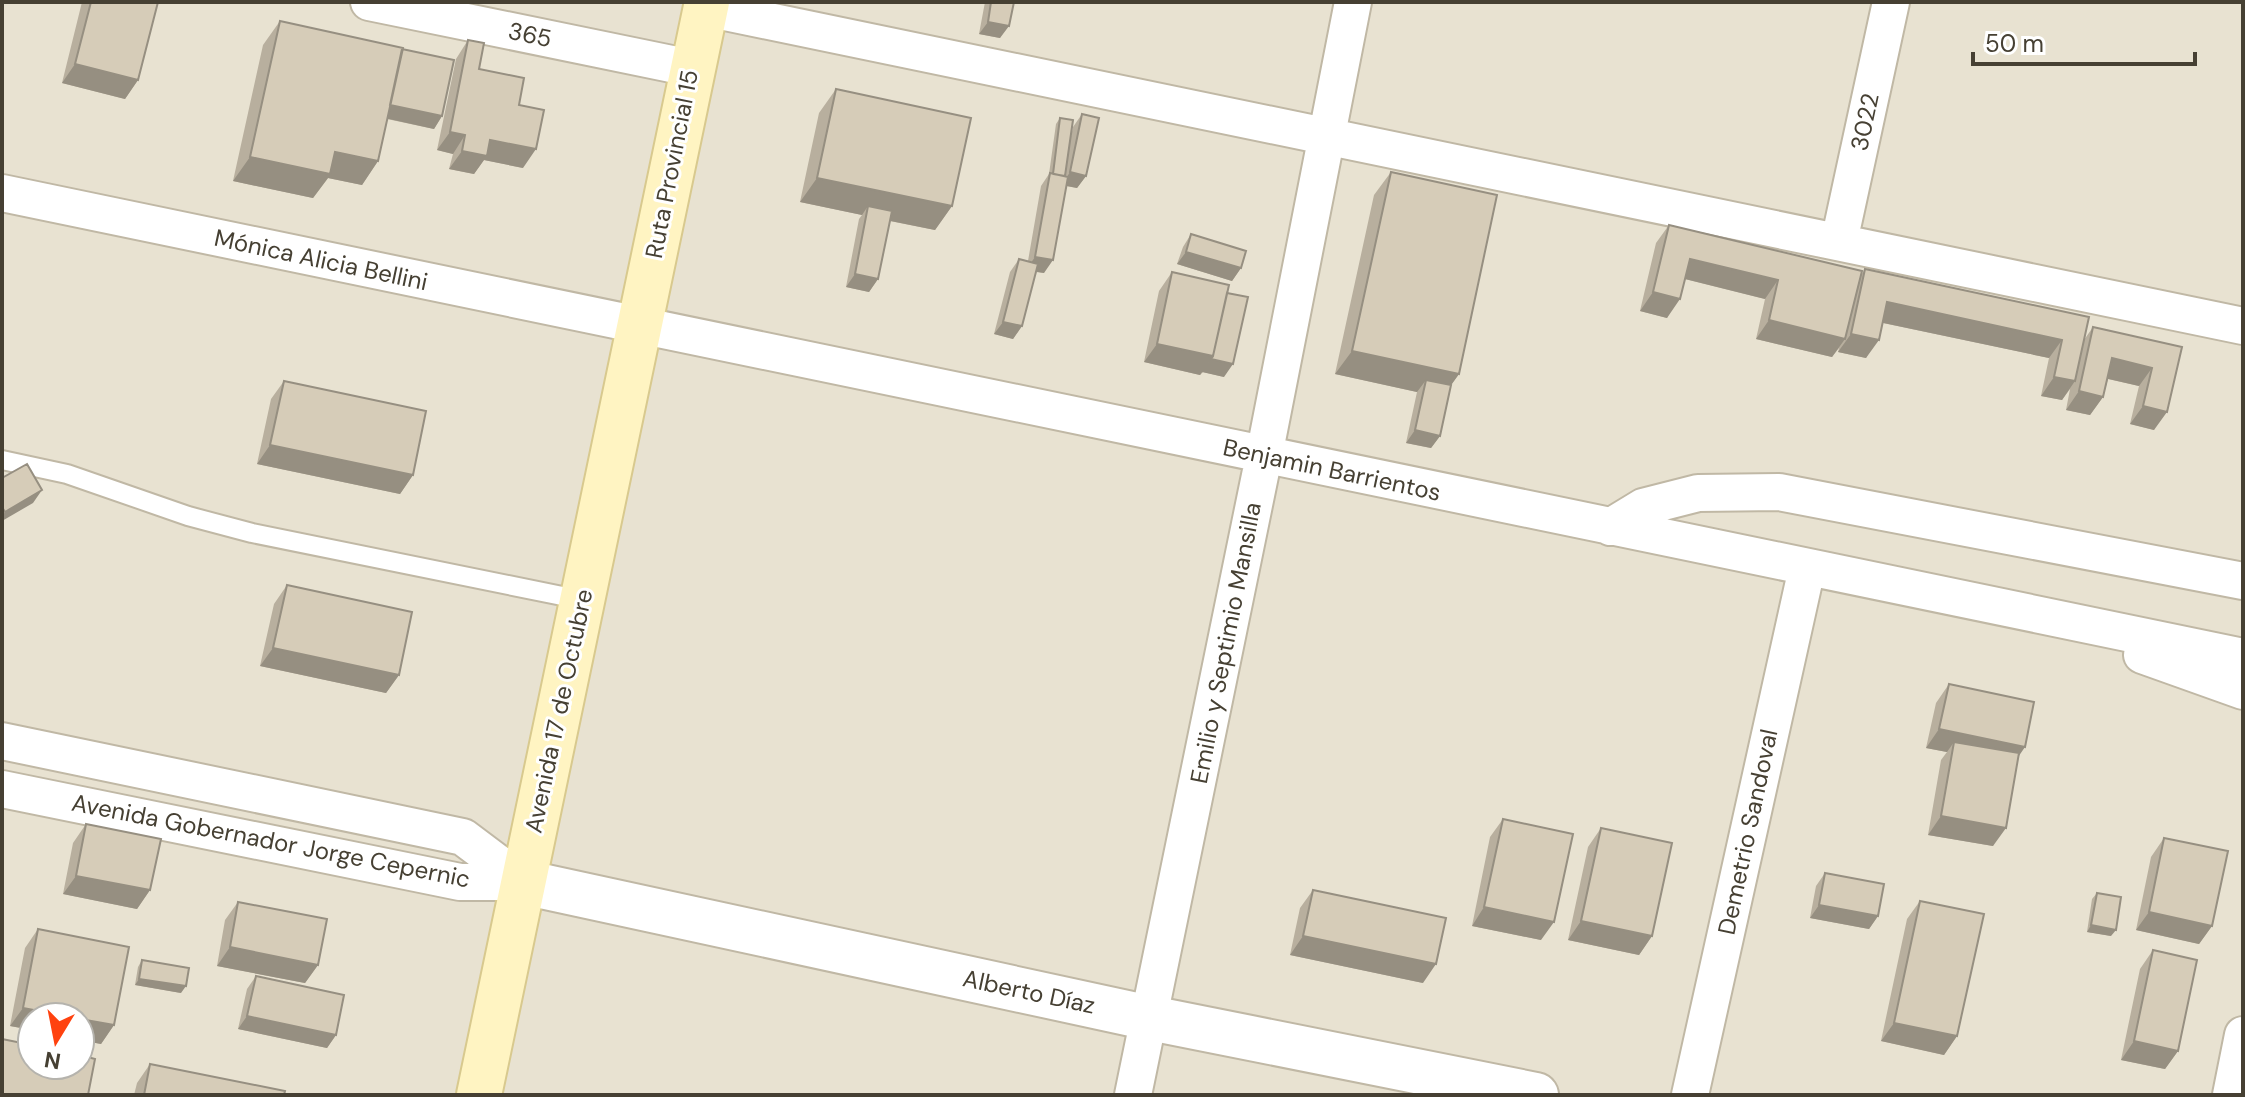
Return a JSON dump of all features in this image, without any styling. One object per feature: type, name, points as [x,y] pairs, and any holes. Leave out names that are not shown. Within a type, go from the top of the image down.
[{"type":"main road","name":"Ruta Provincial 15","points":[[640,326],[706,5]]},
{"type":"main road","name":"Avenida 17 de Octubre","points":[[479,1095],[640,326]]},
{"type":"street","name":"365","points":[[369,2],[691,68]]},
{"type":"street","name":"Emilio y Septimio Mansilla","points":[[1133,1095],[1353,2]]},
{"type":"street","name":"3022","points":[[1839,242],[1891,2]]},
{"type":"street","points":[[706,5],[2243,326]]},
{"type":"street","name":"Mónica Alicia Bellini","points":[[2,193],[640,326]]},
{"type":"street","name":"Benjamin Barrientos","points":[[640,326],[2243,657]]},
{"type":"street","points":[[1610,527],[1643,507],[1698,493],[1779,492],[2243,581]]},
{"type":"street","name":"Demetrio Sandoval","points":[[1690,1095],[1807,568]]},
{"type":"street","name":"Benjamin Barrientos","points":[[2024,612],[2243,691]]},
{"type":"street","name":"Avenida Gobernador Jorge Cepernic","points":[[2,741],[463,837],[523,882]]},
{"type":"street","name":"Avenida Gobernador Jorge Cepernic","points":[[2,789],[460,882],[523,882]]},
{"type":"street","name":"Alberto Díaz","points":[[523,882],[1150,1018],[1536,1095]]},
{"type":"street","points":[[2231,1095],[2243,1035]]},
{"type":"lane","points":[[2,460],[67,474],[188,516],[252,533],[582,600]]},
{"type":"shaded area","points":[[2,2],[2243,2],[2243,1095],[2,1095]]},
{"type":"building","points":[[91,2],[158,2],[138,80],[75,64]]},
{"type":"building","points":[[991,2],[1014,2],[1009,26],[988,22]]},
{"type":"building","points":[[280,21],[403,48],[378,161],[335,152],[330,174],[250,157]]},
{"type":"building","points":[[468,40],[484,43],[479,69],[524,78],[519,105],[544,110],[536,149],[490,140],[487,156],[462,151],[465,135],[450,132]]},
{"type":"building","points":[[402,49],[454,60],[442,116],[390,105]]},
{"type":"building","points":[[836,89],[971,118],[952,206],[817,178]]},
{"type":"building","points":[[1082,114],[1099,118],[1086,176],[1070,172]]},
{"type":"building","points":[[1060,118],[1073,120],[1065,176],[1053,174]]},
{"type":"building","points":[[1391,172],[1497,195],[1459,374],[1352,351]]},
{"type":"building","points":[[1050,173],[1068,177],[1053,260],[1035,257]]},
{"type":"building","points":[[868,206],[892,211],[878,279],[855,274]]},
{"type":"building","points":[[1669,225],[1862,271],[1845,339],[1769,320],[1778,280],[1690,259],[1680,299],[1653,292]]},
{"type":"building","points":[[1191,234],[1246,251],[1241,268],[1186,252]]},
{"type":"building","points":[[1019,259],[1038,264],[1022,326],[1003,322]]},
{"type":"building","points":[[1865,269],[2089,317],[2075,381],[2054,377],[2062,340],[1887,302],[1879,340],[1851,334]]},
{"type":"building","points":[[1172,272],[1229,285],[1213,356],[1157,344]]},
{"type":"building","points":[[1227,293],[1248,297],[1233,364],[1211,359]]},
{"type":"building","points":[[2093,327],[2182,347],[2167,412],[2143,406],[2152,368],[2112,358],[2103,397],[2079,391]]},
{"type":"building","points":[[1426,380],[1451,385],[1440,436],[1415,430]]},
{"type":"building","points":[[284,381],[426,411],[413,475],[270,445]]},
{"type":"building","points":[[27,464],[42,490],[5,512],[2,507],[2,478]]},
{"type":"building","points":[[287,585],[412,612],[399,675],[273,648]]},
{"type":"building","points":[[1949,684],[2034,702],[2025,747],[1939,729]]},
{"type":"building","points":[[1954,742],[2019,753],[2006,828],[1941,816]]},
{"type":"building","points":[[1503,819],[1573,834],[1554,922],[1484,907]]},
{"type":"building","points":[[86,824],[161,839],[150,890],[76,876]]},
{"type":"building","points":[[1601,828],[1672,843],[1652,936],[1581,921]]},
{"type":"building","points":[[2164,838],[2228,851],[2212,926],[2149,912]]},
{"type":"building","points":[[1825,873],[1884,884],[1878,916],[1819,905]]},
{"type":"building","points":[[1313,890],[1446,918],[1436,964],[1303,936]]},
{"type":"building","points":[[2097,893],[2121,897],[2116,930],[2091,925]]},
{"type":"building","points":[[1920,901],[1984,914],[1957,1036],[1894,1023]]},
{"type":"building","points":[[238,902],[327,919],[318,965],[230,947]]},
{"type":"building","points":[[38,929],[129,947],[114,1025],[96,1022],[96,1001],[24,1001]]},
{"type":"building","points":[[2153,950],[2197,960],[2178,1051],[2134,1041]]},
{"type":"building","points":[[142,960],[189,968],[186,986],[139,979]]},
{"type":"building","points":[[256,976],[344,995],[336,1035],[247,1016]]},
{"type":"building","points":[[2,1039],[16,1042],[16,1081],[91,1081],[88,1095],[2,1095]]},
{"type":"building","points":[[150,1064],[285,1091],[284,1095],[144,1095]]}]
